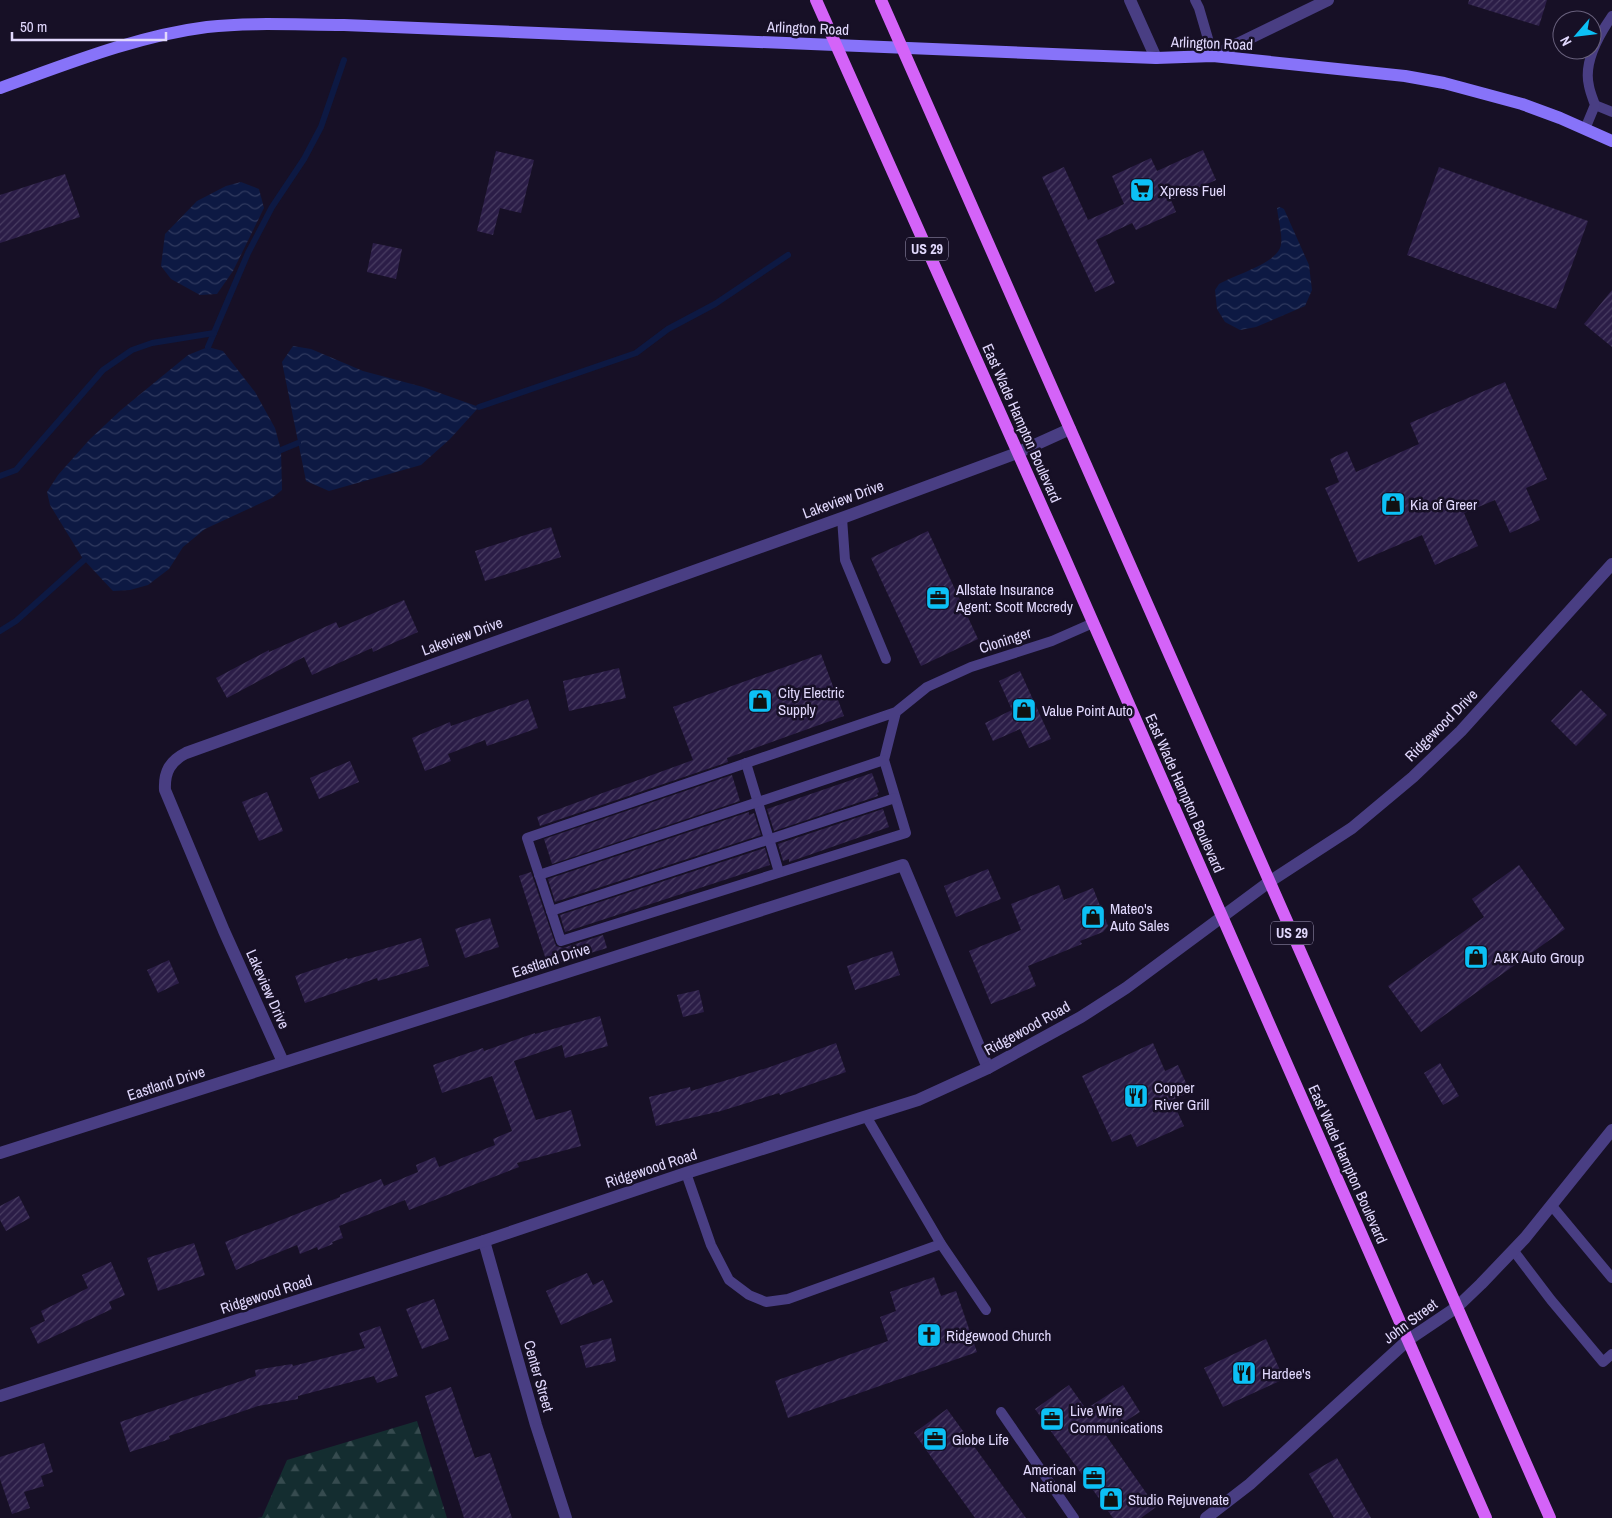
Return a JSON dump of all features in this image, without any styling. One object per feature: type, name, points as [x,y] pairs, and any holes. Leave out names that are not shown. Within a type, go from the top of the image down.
[{"type":"main road","name":"East Wade Hampton Boulevard","points":[[816,0],[1093,623],[1486,1518]]},
{"type":"main road","name":"US 29","points":[[881,0],[1550,1518]]},
{"type":"main road","name":"Arlington Road","points":[[0,88],[106,51],[159,36],[210,27],[238,25],[344,26],[1156,58],[1213,56],[1405,76],[1444,83],[1522,104],[1612,141]]},
{"type":"street","points":[[1130,0],[1156,58]]},
{"type":"street","points":[[1213,56],[1328,0]]},
{"type":"street","name":"Lakeview Drive","points":[[283,1062],[224,931],[165,790],[166,771],[171,763],[186,752],[842,518],[1017,453],[1070,429]]},
{"type":"street","name":"Ridgewood Drive","points":[[1269,882],[1352,828],[1413,777],[1467,724],[1612,564]]},
{"type":"street","name":"Eastland Drive","points":[[0,1153],[903,865],[988,1068]]},
{"type":"street","name":"Ridgewood Road","points":[[0,1396],[484,1241],[686,1173],[918,1100],[988,1068],[1096,1007],[1126,988],[1269,882]]},
{"type":"street","name":"John Street","points":[[1206,1518],[1250,1484],[1408,1340],[1457,1306],[1513,1250],[1552,1206],[1612,1130]]},
{"type":"street","name":"Center Street","points":[[484,1241],[536,1425],[566,1518]]},
{"type":"lane","points":[[1195,0],[1213,56]]},
{"type":"lane","points":[[1585,129],[1595,105],[1588,84],[1589,62],[1600,34],[1612,16]]},
{"type":"lane","points":[[1595,105],[1612,112]]},
{"type":"lane","points":[[842,518],[845,560],[886,658]]},
{"type":"lane","name":"Cloninger","points":[[896,712],[927,687],[971,667],[1052,641],[1093,623]]},
{"type":"lane","points":[[896,712],[884,760],[906,833],[560,941],[527,838],[896,712]]},
{"type":"lane","points":[[539,875],[884,760]]},
{"type":"lane","points":[[746,763],[779,872]]},
{"type":"lane","points":[[551,911],[895,798]]},
{"type":"lane","points":[[866,1116],[941,1244],[986,1310]]},
{"type":"lane","points":[[686,1173],[710,1245],[729,1280],[749,1295],[766,1302],[788,1299],[941,1244]]},
{"type":"lane","points":[[1552,1206],[1612,1278]]},
{"type":"lane","points":[[1513,1250],[1551,1300],[1603,1362],[1612,1354]]},
{"type":"lane","points":[[1001,1412],[1074,1518]]},
{"type":"green space","points":[[417,1421],[447,1518],[257,1518],[262,1517],[287,1460]]},
{"type":"water","points":[[241,182],[259,189],[264,208],[233,271],[217,294],[200,295],[171,279],[161,266],[165,234],[197,201],[226,186]]},
{"type":"water","points":[[1277,208],[1284,209],[1309,265],[1312,290],[1305,306],[1256,327],[1240,330],[1225,322],[1217,309],[1215,290],[1219,284],[1262,264],[1276,254],[1281,244]]},
{"type":"water","points":[[293,346],[311,349],[363,371],[423,387],[479,407],[450,439],[421,465],[329,491],[306,481],[282,362]]},
{"type":"water","points":[[208,347],[223,351],[255,392],[275,428],[281,450],[282,490],[272,498],[205,529],[183,547],[169,569],[148,585],[130,590],[113,591],[83,559],[50,505],[47,492],[58,475],[90,439],[121,410],[188,355]]},
{"type":"building","points":[[1469,0],[1547,0],[1539,26],[1468,4]]},
{"type":"building","points":[[1203,150],[1216,180],[1171,200],[1176,212],[1136,230],[1132,223],[1096,240],[1115,283],[1095,292],[1042,177],[1064,167],[1088,220],[1124,204],[1112,176],[1151,158],[1157,171]]},
{"type":"building","points":[[496,151],[534,160],[521,213],[500,208],[493,235],[477,231]]},
{"type":"building","points":[[1439,167],[1588,221],[1556,309],[1407,255]]},
{"type":"building","points":[[65,174],[80,217],[0,243],[0,195]]},
{"type":"building","points":[[373,243],[402,249],[396,279],[367,272]]},
{"type":"building","points":[[1612,290],[1612,347],[1584,324]]},
{"type":"building","points":[[1505,382],[1547,479],[1526,488],[1540,520],[1510,533],[1495,500],[1464,513],[1478,546],[1435,565],[1422,535],[1358,562],[1325,488],[1339,482],[1330,459],[1347,451],[1356,472],[1419,444],[1410,423]]},
{"type":"building","points":[[551,527],[561,557],[485,581],[475,551]]},
{"type":"building","points":[[928,531],[978,639],[921,666],[871,558]]},
{"type":"building","points":[[404,600],[418,632],[373,652],[372,648],[312,675],[304,657],[227,698],[216,678],[269,650],[269,652],[336,622],[339,628]]},
{"type":"building","points":[[821,654],[844,716],[727,758],[728,762],[540,826],[537,817],[693,760],[673,707]]},
{"type":"building","points":[[619,668],[626,698],[569,711],[563,681]]},
{"type":"building","points":[[1020,671],[1051,739],[1029,748],[1020,729],[993,741],[985,723],[1012,710],[999,681]]},
{"type":"building","points":[[1581,690],[1607,715],[1576,746],[1551,721]]},
{"type":"building","points":[[528,699],[538,728],[487,746],[485,740],[448,754],[451,761],[425,771],[412,738],[450,722],[451,726]]},
{"type":"building","points":[[350,761],[359,782],[319,799],[310,778]]},
{"type":"building","points":[[872,773],[879,792],[877,793],[878,796],[774,831],[767,809]]},
{"type":"building","points":[[732,775],[740,801],[552,864],[544,839]]},
{"type":"building","points":[[267,792],[283,831],[259,841],[242,802]]},
{"type":"building","points":[[883,809],[889,827],[789,862],[789,859],[783,861],[778,844]]},
{"type":"building","points":[[749,812],[749,815],[754,813],[761,835],[555,902],[548,879]]},
{"type":"building","points":[[765,848],[770,865],[565,932],[560,915]]},
{"type":"building","name":"A&K Auto Group","points":[[1519,865],[1565,929],[1421,1032],[1388,986],[1484,917],[1472,899]]},
{"type":"building","points":[[988,869],[1001,899],[956,917],[944,886]]},
{"type":"building","points":[[531,872],[556,946],[563,948],[603,935],[607,948],[548,966],[519,876]]},
{"type":"building","points":[[1059,885],[1064,900],[1093,888],[1108,926],[1103,932],[1080,941],[1082,944],[1028,966],[1036,986],[991,1004],[969,951],[1021,930],[1011,904]]},
{"type":"building","points":[[490,918],[499,947],[465,958],[455,929]]},
{"type":"building","points":[[421,938],[429,966],[378,981],[377,978],[305,1003],[295,976],[347,958]]},
{"type":"building","points":[[892,951],[900,975],[855,990],[847,966]]},
{"type":"building","points":[[169,960],[179,983],[158,993],[147,970]]},
{"type":"building","points":[[699,990],[704,1012],[683,1017],[677,995]]},
{"type":"building","points":[[600,1016],[608,1046],[565,1058],[562,1045],[514,1061],[536,1120],[571,1110],[581,1146],[517,1163],[519,1167],[409,1210],[405,1200],[339,1226],[343,1238],[318,1250],[317,1247],[300,1254],[297,1245],[236,1270],[225,1242],[381,1179],[384,1186],[418,1172],[416,1165],[435,1157],[439,1167],[495,1145],[493,1139],[512,1131],[492,1076],[442,1093],[433,1065],[483,1048],[484,1051],[535,1033]]},
{"type":"building","points":[[836,1043],[846,1072],[780,1095],[779,1093],[721,1111],[656,1126],[649,1097],[690,1087],[691,1091],[770,1067]]},
{"type":"building","name":"Copper River Grill","points":[[1153,1043],[1165,1071],[1178,1065],[1190,1092],[1172,1100],[1184,1126],[1137,1147],[1131,1134],[1112,1142],[1082,1076]]},
{"type":"building","points":[[1440,1063],[1459,1096],[1443,1105],[1424,1073]]},
{"type":"building","points":[[19,1196],[30,1218],[6,1231],[0,1220],[0,1206]]},
{"type":"building","points":[[194,1243],[205,1275],[158,1291],[147,1258]]},
{"type":"building","points":[[111,1262],[125,1295],[109,1302],[112,1309],[38,1344],[30,1328],[45,1321],[41,1311],[88,1288],[82,1275]]},
{"type":"building","points":[[587,1273],[593,1285],[603,1280],[613,1302],[561,1325],[546,1291]]},
{"type":"building","points":[[934,1277],[941,1296],[956,1291],[977,1352],[788,1418],[775,1381],[888,1341],[880,1317],[896,1311],[890,1292]]},
{"type":"building","points":[[434,1299],[449,1339],[422,1349],[406,1309]]},
{"type":"building","points":[[380,1326],[398,1376],[377,1383],[374,1376],[298,1396],[298,1399],[258,1406],[169,1436],[170,1439],[130,1452],[120,1422],[256,1376],[255,1370],[292,1364],[293,1366],[365,1348],[359,1333]]},
{"type":"building","points":[[611,1338],[616,1361],[586,1368],[580,1346]]},
{"type":"building","name":"Hardee's","points":[[1266,1339],[1284,1379],[1223,1407],[1204,1368]]},
{"type":"building","points":[[1069,1385],[1086,1409],[1123,1385],[1140,1412],[1105,1434],[1156,1507],[1141,1518],[1113,1518],[1035,1409]]},
{"type":"building","points":[[451,1387],[475,1458],[490,1453],[512,1518],[464,1518],[425,1396]]},
{"type":"building","points":[[947,1409],[1026,1518],[975,1518],[914,1433]]},
{"type":"building","points":[[44,1443],[53,1472],[41,1476],[44,1486],[24,1492],[30,1508],[12,1514],[0,1479],[0,1457]]},
{"type":"building","points":[[1337,1458],[1371,1518],[1334,1518],[1309,1474]]},
{"type":"waterway","points":[[208,347],[248,253],[272,207],[304,159],[321,127],[344,60]]},
{"type":"waterway","points":[[479,407],[636,353],[668,329],[715,304],[788,255]]},
{"type":"waterway","points":[[0,476],[16,470],[103,370],[132,350],[152,343],[214,333]]},
{"type":"waterway","points":[[281,450],[298,443]]},
{"type":"waterway","points":[[0,631],[16,621],[84,560]]},
{"type":"place","name":"Xpress Fuel","points":[[1142,190]]},
{"type":"place","name":"Kia of Greer","points":[[1393,504]]},
{"type":"place","name":"Allstate Insurance Agent: Scott Mccredy","points":[[938,598]]},
{"type":"place","name":"City Electric Supply","points":[[760,701]]},
{"type":"place","name":"Value Point Auto","points":[[1024,710]]},
{"type":"place","name":"Mateo's Auto Sales","points":[[1093,917]]},
{"type":"place","name":"A&K Auto Group","points":[[1476,957]]},
{"type":"place","name":"Copper River Grill","points":[[1136,1096]]},
{"type":"place","name":"Ridgewood Church","points":[[929,1335]]},
{"type":"place","name":"Hardee's","points":[[1244,1373]]},
{"type":"place","name":"Live Wire Communications","points":[[1052,1419]]},
{"type":"place","name":"Globe Life","points":[[935,1439]]},
{"type":"place","name":"American National","points":[[1094,1478]]},
{"type":"place","name":"Studio Rejuvenate","points":[[1111,1499]]}]
